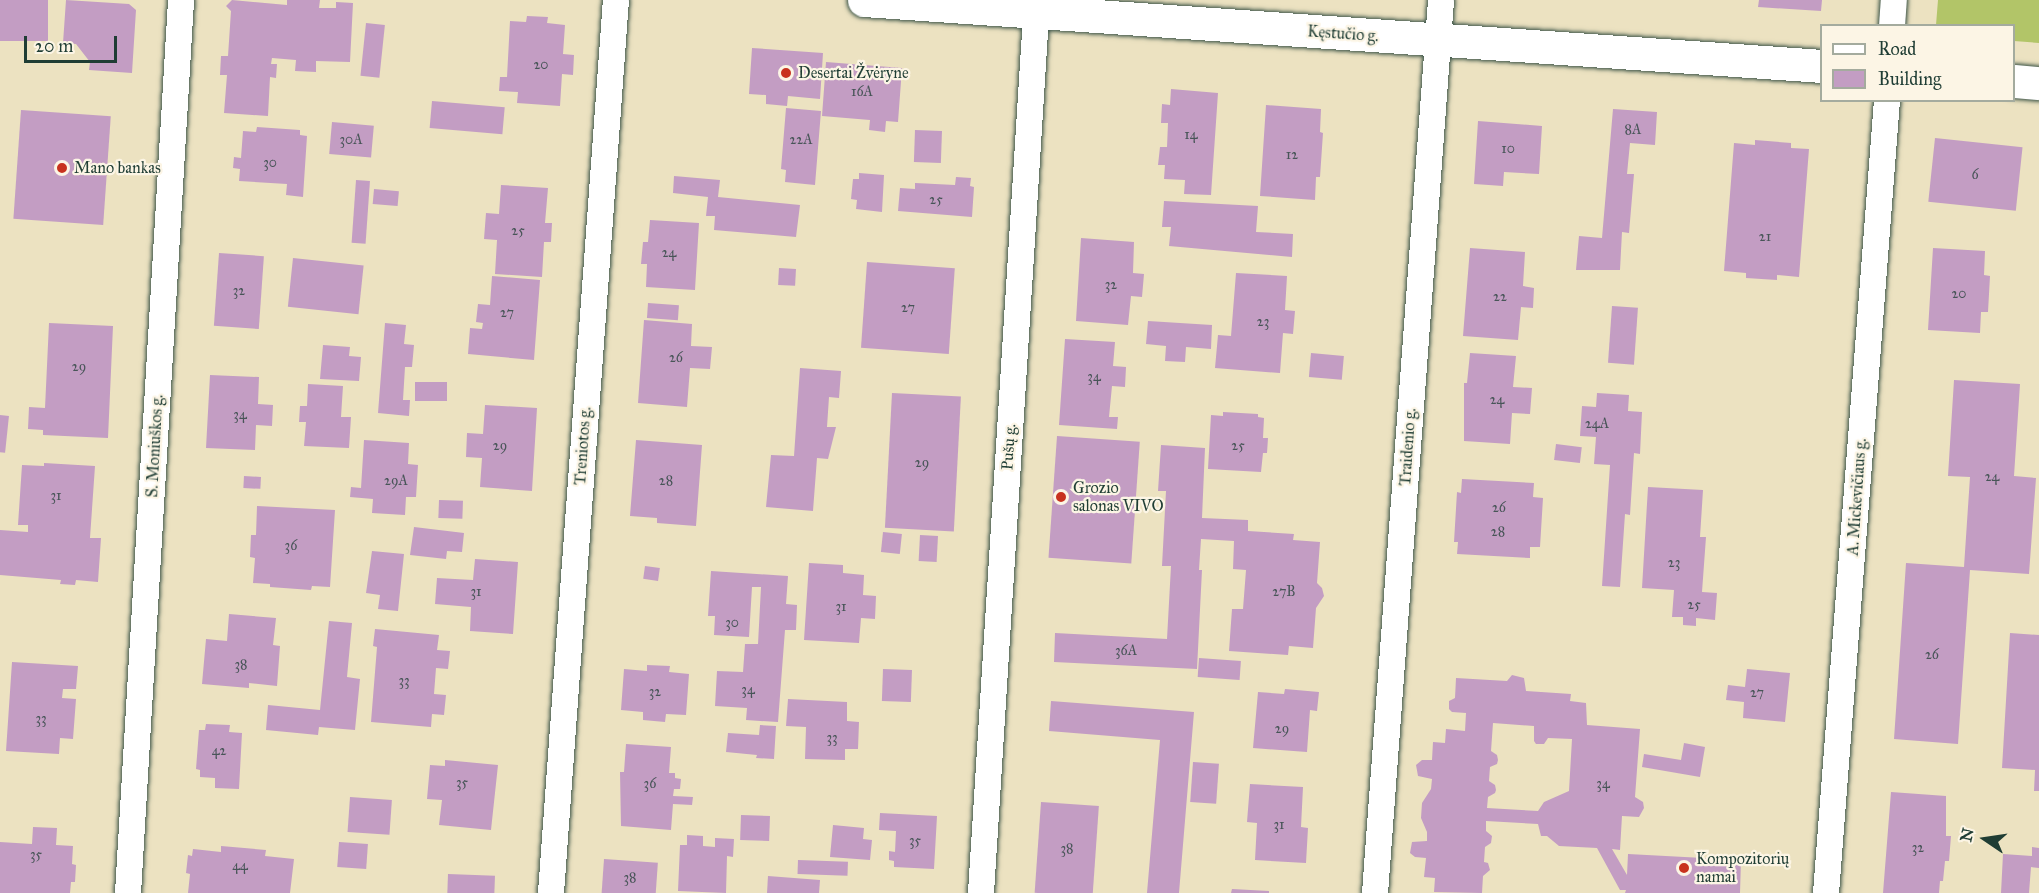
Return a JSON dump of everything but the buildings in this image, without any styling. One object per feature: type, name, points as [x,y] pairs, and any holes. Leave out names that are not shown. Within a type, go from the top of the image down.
[{"type":"main road","name":"Kęstučio g.","points":[[864,0],[1036,6],[1438,41],[1820,66]]},
{"type":"main road","points":[[2015,81],[2039,83]]},
{"type":"street","name":"S. Moniuškos g.","points":[[128,893],[181,0]]},
{"type":"street","name":"Treniotos g.","points":[[550,893],[616,0]]},
{"type":"street","name":"Traidenio g.","points":[[1375,893],[1441,0]]},
{"type":"street","points":[[1893,24],[1894,0]]},
{"type":"street","name":"Pušų g.","points":[[981,893],[1036,6]]},
{"type":"street","name":"A. Mickevičiaus g.","points":[[1826,893],[1887,102]]},
{"type":"green space","points":[[1938,0],[2039,0],[2039,43],[2015,41],[2015,24],[1936,24]]},
{"type":"place","name":"Desertai Žvėryne","points":[[786,73]]},
{"type":"place","name":"Mano bankas","points":[[62,168]]},
{"type":"place","name":"Grozio salonas VIVO","points":[[1061,497]]},
{"type":"place","name":"Kompozitorių namai","points":[[1684,868]]}]
